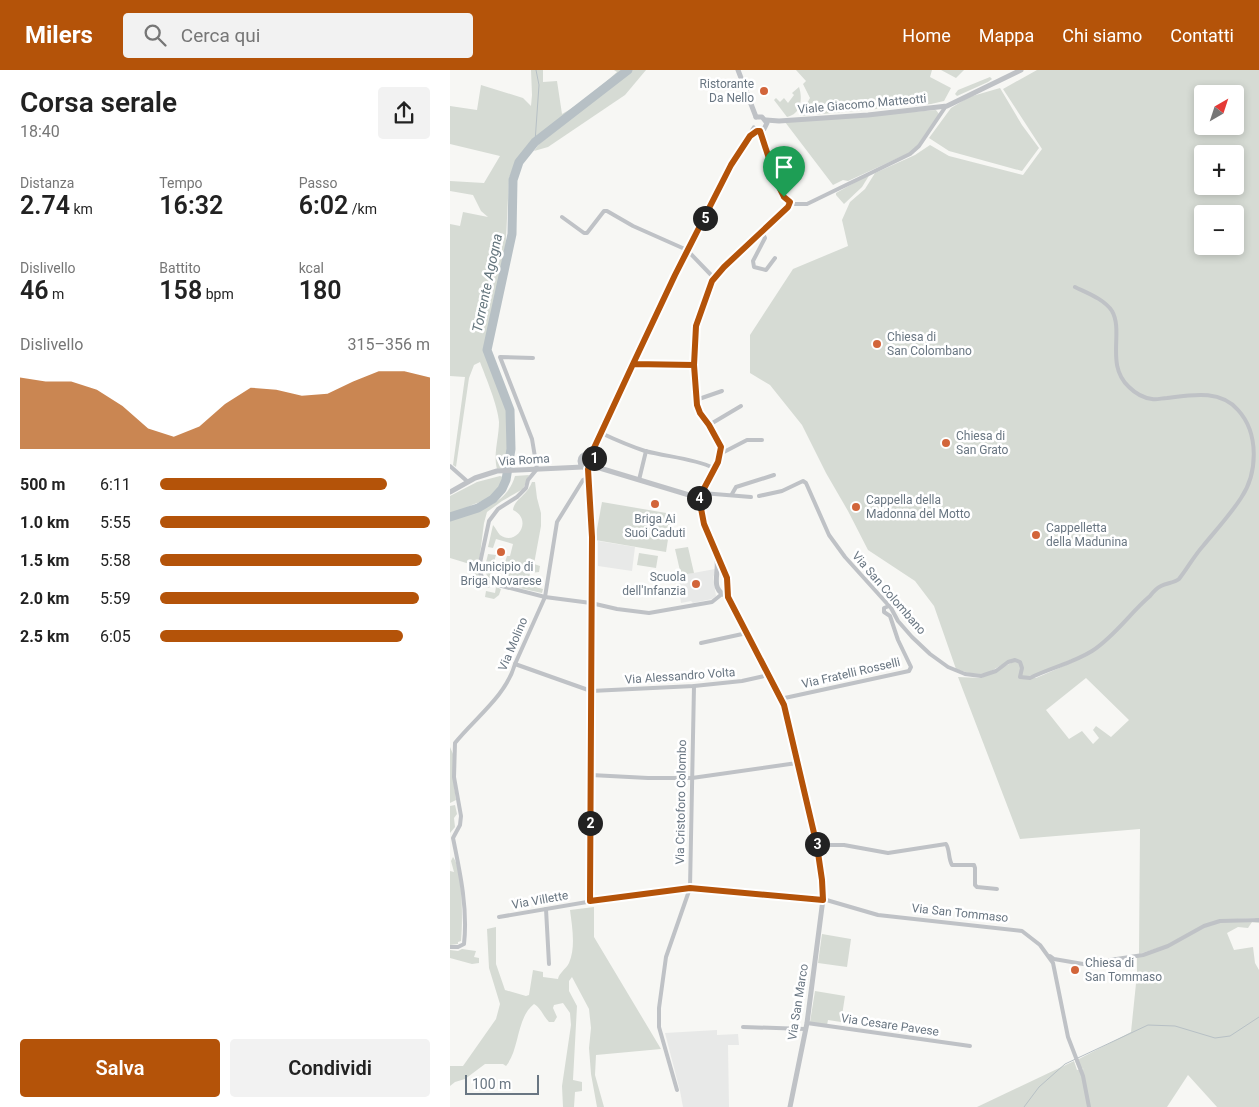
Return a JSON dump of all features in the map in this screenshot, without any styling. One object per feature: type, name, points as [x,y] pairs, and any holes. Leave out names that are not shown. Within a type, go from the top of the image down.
[{"type":"street","points":[[586,466],[595,461],[592,456],[594,448],[687,250],[731,165],[750,136],[757,130],[764,129],[763,120],[752,105],[738,70]]},
{"type":"street","name":"Viale Giacomo Matteotti","points":[[763,120],[778,121],[885,113],[947,106],[1021,70]]},
{"type":"street","points":[[763,120],[753,122],[784,197],[795,204],[807,204],[914,152],[947,106]]},
{"type":"street","points":[[751,497],[732,494],[701,496],[718,462],[721,447],[700,413],[696,400],[694,365],[696,326],[714,278],[788,207],[790,202]]},
{"type":"street","points":[[562,217],[584,234],[587,233],[604,211],[607,211],[634,226],[687,250],[714,278]]},
{"type":"street","points":[[762,232],[765,238],[753,261],[754,267],[766,270],[776,258]]},
{"type":"street","name":"Via San Colombano","points":[[759,496],[782,491],[798,482],[803,481],[806,483],[829,535],[845,557],[889,606],[898,621],[912,637],[948,667],[965,674],[982,676],[996,671],[1008,662],[1015,660],[1020,662],[1022,668],[1020,677],[1030,678],[1092,651],[1119,629],[1132,612],[1150,595],[1162,586],[1178,581],[1190,562],[1242,497],[1250,477],[1254,454],[1251,433],[1238,410],[1223,398],[1202,394],[1152,399],[1144,397],[1129,387],[1122,379],[1116,363],[1115,323],[1112,312],[1102,301],[1075,287]]},
{"type":"street","points":[[532,358],[500,357],[532,439],[537,469],[528,480],[526,488],[498,508],[490,521],[480,563],[480,573],[484,580],[545,597],[649,613],[712,602],[722,594]]},
{"type":"street","points":[[633,364],[694,365]]},
{"type":"street","points":[[696,400],[722,391]]},
{"type":"street","points":[[709,425],[741,406]]},
{"type":"street","points":[[601,433],[646,451],[687,458],[714,468]]},
{"type":"street","points":[[720,454],[747,440],[762,440]]},
{"type":"street","points":[[639,480],[646,451]]},
{"type":"street","points":[[590,901],[591,507],[589,477],[583,456],[592,456]]},
{"type":"street","points":[[450,466],[468,482]]},
{"type":"street","name":"Via Roma","points":[[450,492],[484,474],[586,466],[679,492],[701,496]]},
{"type":"street","points":[[732,494],[736,487],[774,475]]},
{"type":"street","name":"Via Molino","points":[[450,947],[458,947],[464,944],[465,934],[461,877],[452,838],[460,825],[461,816],[454,777],[453,754],[455,744],[497,697],[512,674],[545,597],[557,522],[583,480],[589,477]]},
{"type":"street","name":"Via San Marco","points":[[701,496],[704,524],[727,578],[728,597],[784,705],[817,846],[822,880],[823,900],[806,1026],[790,1107]]},
{"type":"street","points":[[717,557],[718,568],[715,579],[718,589],[728,597]]},
{"type":"street","name":"Via Fratelli Rosselli","points":[[780,699],[909,670],[911,667],[898,640],[890,616],[884,612],[884,608],[889,606]]},
{"type":"street","points":[[701,643],[747,633]]},
{"type":"street","points":[[515,664],[591,692]]},
{"type":"street","name":"Via Alessandro Volta","points":[[591,692],[694,686],[750,680],[769,675]]},
{"type":"street","name":"Via Cristoforo Colombo","points":[[677,1090],[659,1027],[659,1008],[666,957],[690,888],[694,686]]},
{"type":"street","points":[[591,775],[692,778],[797,763]]},
{"type":"street","points":[[817,846],[844,845],[888,853],[946,844],[949,848],[948,858],[952,865],[974,865],[976,868],[975,885],[977,887],[997,889]]},
{"type":"street","name":"Via Villette","points":[[499,917],[590,901],[690,888],[823,900]]},
{"type":"street","name":"Via San Tommaso","points":[[823,900],[878,914],[1022,931],[1034,938],[1053,963],[1068,1037],[1083,1076],[1089,1107]]},
{"type":"street","points":[[546,909],[549,964]]},
{"type":"street","points":[[1048,954],[1054,958],[1083,964],[1143,955],[1168,946],[1212,923],[1240,919],[1259,920]]},
{"type":"street","name":"Via Cesare Pavese","points":[[743,1027],[806,1026],[970,1046]]},
{"type":"shaded area","points":[[531,70],[543,70],[543,82],[557,81],[562,114],[617,72],[614,70],[628,70],[535,141],[517,160],[509,178],[505,259],[486,350],[506,410],[509,468],[497,469],[498,415],[480,362],[474,365],[469,378],[456,467],[453,465],[465,377],[450,376],[450,224],[460,226],[463,212],[488,217],[481,211],[473,195],[450,191],[450,181],[484,183],[500,156],[450,144],[450,106],[477,110],[481,85],[523,98],[531,106]]},
{"type":"shaded area","points":[[632,70],[646,70],[625,95],[548,147],[534,151],[539,144]]},
{"type":"shaded area","points":[[796,70],[932,70],[930,77],[951,88],[944,101],[931,104],[800,116],[810,98],[803,84],[806,81]]},
{"type":"shaded area","points":[[941,70],[964,70],[956,78]]},
{"type":"shaded area","points":[[1037,70],[1259,70],[1259,923],[1252,922],[1256,918],[1220,920],[1204,925],[1167,945],[1139,954],[1140,829],[1020,839],[958,677],[981,678],[1015,661],[1010,661],[991,671],[980,674],[956,669],[934,606],[915,581],[868,550],[802,425],[770,385],[750,373],[750,335],[793,269],[848,246],[842,220],[850,202],[865,189],[875,173],[915,155],[930,145],[949,156],[1023,175],[1042,149],[1003,89]],"holes":[[[1072,659],[1073,662],[1036,678],[1020,678],[1021,668],[1019,663],[1015,661],[1020,662],[1023,667],[1021,676],[1040,673]],[[1086,678],[1129,720],[1111,737],[1096,726],[1093,730],[1099,738],[1093,744],[1082,731],[1069,739],[1046,710]]]},
{"type":"shaded area","points":[[990,77],[992,79],[988,82],[957,96],[955,94],[958,90]]},
{"type":"shaded area","points":[[799,87],[800,105],[795,113],[787,117],[774,100],[776,98],[780,102],[784,98],[788,103],[794,95],[792,93]]},
{"type":"shaded area","points":[[1000,88],[1022,125],[1039,148],[1022,171],[949,151],[929,138],[951,108],[969,97]]},
{"type":"shaded area","points":[[936,110],[939,114],[918,145],[909,153],[848,181],[843,180],[833,185],[785,122]]},
{"type":"shaded area","points":[[870,174],[862,187],[844,204],[836,195],[836,193]]},
{"type":"shaded area","points":[[529,475],[523,489],[487,512],[478,570],[490,586],[489,588],[478,585],[479,581],[474,579],[475,574],[472,573],[473,565],[450,558],[450,518],[489,506],[505,494],[515,476]]},
{"type":"shaded area","points":[[500,476],[503,477],[501,484],[492,496],[450,515],[450,496],[477,482]]},
{"type":"shaded area","points":[[532,482],[535,482],[541,513],[541,526],[534,564],[540,566],[539,572],[530,573],[528,585],[543,589],[542,593],[519,588],[504,582],[507,571],[494,568],[492,576],[496,578],[495,581],[489,578],[484,571],[488,554],[496,555],[494,562],[504,565],[507,556],[510,556],[513,544],[496,539],[493,548],[488,547],[493,525],[500,535],[506,538],[512,538],[517,535],[522,525],[522,520],[519,514],[513,510],[514,506]]},
{"type":"shaded area","points":[[602,502],[672,514],[666,552],[595,540]]},
{"type":"shaded area","points":[[598,541],[635,547],[632,571],[598,566]]},
{"type":"shaded area","points":[[688,547],[694,573],[681,575],[675,549]]},
{"type":"shaded area","points":[[639,553],[658,556],[656,568],[637,565]]},
{"type":"shaded area","name":"Scuola dell'Infanzia","points":[[716,569],[713,578],[716,596],[712,599],[693,603],[691,601],[681,603],[677,576]]},
{"type":"shaded area","points":[[496,587],[501,589],[499,595],[494,599],[485,597],[486,591],[495,593]]},
{"type":"shaded area","points":[[450,747],[453,754],[456,800],[450,803]]},
{"type":"shaded area","points":[[455,805],[457,814],[454,818],[455,827],[450,833],[450,806]]},
{"type":"shaded area","points":[[453,857],[459,873],[462,923],[461,941],[458,944],[450,945],[450,871],[454,872],[451,861]]},
{"type":"shaded area","points":[[594,907],[594,937],[661,1049],[596,1055],[595,1075],[604,1107],[597,1107],[591,1074],[589,1009],[572,977],[569,981],[569,991],[577,1006],[573,1080],[582,1082],[582,1091],[575,1092],[574,1107],[563,1107],[562,1086],[571,1025],[570,1013],[563,1003],[554,1005],[553,1008],[557,1017],[554,1022],[549,1022],[534,1004],[528,1010],[521,1025],[514,1051],[506,1066],[503,1064],[485,1064],[465,1079],[455,1082],[450,1086],[450,1066],[463,1066],[496,1019],[500,1004],[489,968],[487,929],[496,927],[496,964],[505,990],[526,996],[529,995],[533,970],[543,972],[543,977],[558,979],[569,963],[573,943],[570,910]]},
{"type":"shaded area","points":[[1220,922],[1252,922],[1248,928],[1238,927],[1227,933],[1234,950],[1253,947],[1255,963],[1259,970],[1259,1107],[1217,1107],[1188,1075],[1167,1107],[977,1107],[1074,1061],[1077,1070],[1084,1069],[1078,1068],[1075,1061],[1131,1032],[1137,956],[1168,947],[1205,927]]},
{"type":"shaded area","points":[[822,934],[851,939],[847,967],[818,963]]},
{"type":"shaded area","points":[[462,949],[476,951],[474,957],[479,958],[479,963],[472,964],[450,958],[450,950],[458,951]]},
{"type":"shaded area","points":[[815,991],[845,996],[841,1022],[828,1020],[827,1025],[810,1022]]},
{"type":"shaded area","points":[[717,1030],[717,1035],[738,1034],[739,1045],[728,1045],[729,1107],[683,1107],[665,1033]]},
{"type":"waterway","points":[[535,142],[539,85],[536,70]]},
{"type":"waterway","name":"Torrente Agogna","points":[[450,517],[478,508],[493,499],[502,489],[506,480],[511,449],[510,410],[487,350],[512,234],[513,180],[519,162],[535,142],[628,70]]},
{"type":"waterway","points":[[1024,1107],[1039,1087],[1065,1064],[1148,1025],[1175,1026],[1215,1038],[1230,1036],[1259,1017]]},
{"type":"place","name":"Ristorante Da Nello","points":[[764,91]]},
{"type":"place","name":"Chiesa di San Colombano","points":[[877,344]]},
{"type":"place","name":"Chiesa di San Grato","points":[[946,443]]},
{"type":"place","name":"Briga Ai Suoi Caduti","points":[[655,504]]},
{"type":"place","name":"Cappella della Madonna del Motto","points":[[856,507]]},
{"type":"place","name":"Cappelletta della Madunina","points":[[1036,535]]},
{"type":"place","name":"Municipio di Briga Novarese","points":[[501,552]]},
{"type":"place","name":"Scuola dell'Infanzia","points":[[696,584]]},
{"type":"place","name":"Chiesa di San Tommaso","points":[[1075,970]]},
{"type":"route","points":[[784,197],[777,183],[760,131],[757,131],[750,136],[731,165],[687,250],[633,364],[694,365],[697,405],[721,447],[718,462],[699,498],[704,524],[727,578],[728,597],[784,705],[817,846],[823,900],[690,888],[590,901],[592,537],[588,469],[594,464],[594,448],[633,364],[694,365],[696,326],[712,281],[724,267],[788,207],[790,202],[784,197]]}]
